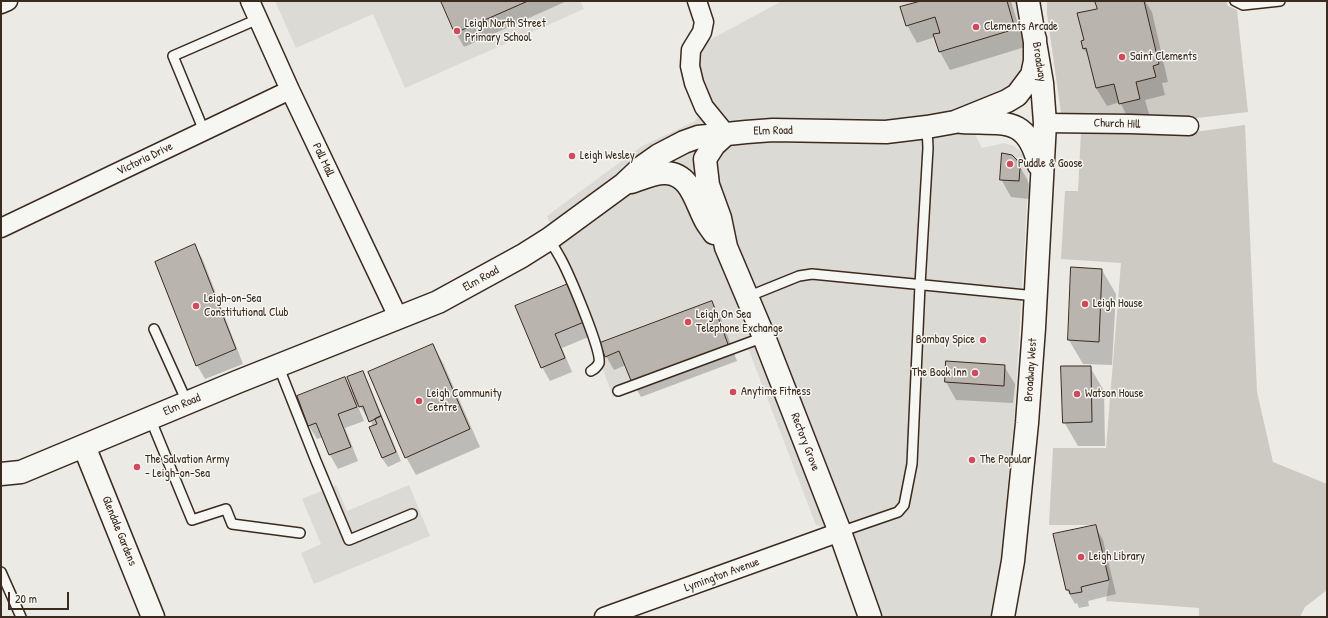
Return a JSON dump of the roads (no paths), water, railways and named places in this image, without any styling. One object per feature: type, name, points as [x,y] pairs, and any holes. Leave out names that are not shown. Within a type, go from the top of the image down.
[{"type":"street","points":[[1,4],[8,1]]},
{"type":"street","name":"Pall Mall","points":[[250,1],[290,90],[399,319]]},
{"type":"street","points":[[697,1],[704,22],[702,32],[691,50],[690,66],[694,83],[704,107],[726,134]]},
{"type":"street","name":"Broadway","points":[[1028,1],[1042,83],[1045,123]]},
{"type":"street","name":"Elm Road","points":[[1,487],[11,473],[84,446],[187,402],[278,365],[399,319],[438,302],[522,256],[549,239],[624,184],[642,167],[659,155],[684,142],[698,137],[773,130],[886,132],[927,127],[955,122],[1007,101],[1017,94],[1032,75],[1035,61],[1035,39]]},
{"type":"street","name":"Victoria Drive","points":[[1,228],[290,90]]},
{"type":"street","name":"Elm Road","points":[[955,122],[1010,124],[1021,130],[1030,138],[1036,152],[1042,177]]},
{"type":"street","name":"Church Hill","points":[[1045,123],[1189,126]]},
{"type":"street","name":"Broadway West","points":[[1003,617],[1013,561],[1027,423],[1036,296],[1045,123]]},
{"type":"street","name":"Rectory Grove","points":[[726,134],[714,145],[705,159],[708,185],[720,218],[726,247],[764,337],[840,532],[870,617]]},
{"type":"street","name":"Rectory Grove","points":[[624,184],[665,172],[674,174],[683,179],[690,188],[707,223],[726,247]]},
{"type":"street","name":"Glendale Gardens","points":[[84,446],[153,617]]},
{"type":"street","name":"Lymington Avenue","points":[[604,617],[840,532]]},
{"type":"lane","points":[[1235,1],[1244,5],[1280,1]]},
{"type":"lane","points":[[204,131],[173,56],[258,19]]},
{"type":"lane","points":[[840,532],[898,512],[904,505],[912,464],[928,148],[927,127]]},
{"type":"lane","points":[[549,239],[563,262],[595,342],[599,355],[599,362],[596,368],[590,371]]},
{"type":"lane","points":[[747,297],[799,276],[812,274],[1036,296]]},
{"type":"lane","points":[[154,329],[187,402]]},
{"type":"lane","points":[[618,391],[764,337]]},
{"type":"lane","points":[[278,365],[349,540],[412,514]]},
{"type":"lane","points":[[150,418],[192,520],[226,509],[232,524],[300,533]]},
{"type":"lane","points":[[1,572],[21,617]]},
{"type":"place","name":"Clements Arcade","points":[[976,27]]},
{"type":"place","name":"Leigh North Street Primary School","points":[[457,31]]},
{"type":"place","name":"Saint Clements","points":[[1122,57]]},
{"type":"place","name":"Leigh Wesley","points":[[572,156]]},
{"type":"place","name":"Puddle & Goose","points":[[1010,164]]},
{"type":"place","name":"Leigh House","points":[[1085,304]]},
{"type":"place","name":"Leigh-on-Sea Constitutional Club","points":[[196,306]]},
{"type":"place","name":"Leigh On Sea Telephone Exchange","points":[[688,322]]},
{"type":"place","name":"Bombay Spice","points":[[983,340]]},
{"type":"place","name":"The Book Inn","points":[[975,373]]},
{"type":"place","name":"Anytime Fitness","points":[[733,392]]},
{"type":"place","name":"Watson House","points":[[1077,394]]},
{"type":"place","name":"Leigh Community Centre","points":[[419,401]]},
{"type":"place","name":"The Popular","points":[[972,460]]},
{"type":"place","name":"The Salvation Army - Leigh-on-Sea","points":[[137,467]]},
{"type":"place","name":"Leigh Library","points":[[1081,557]]}]
